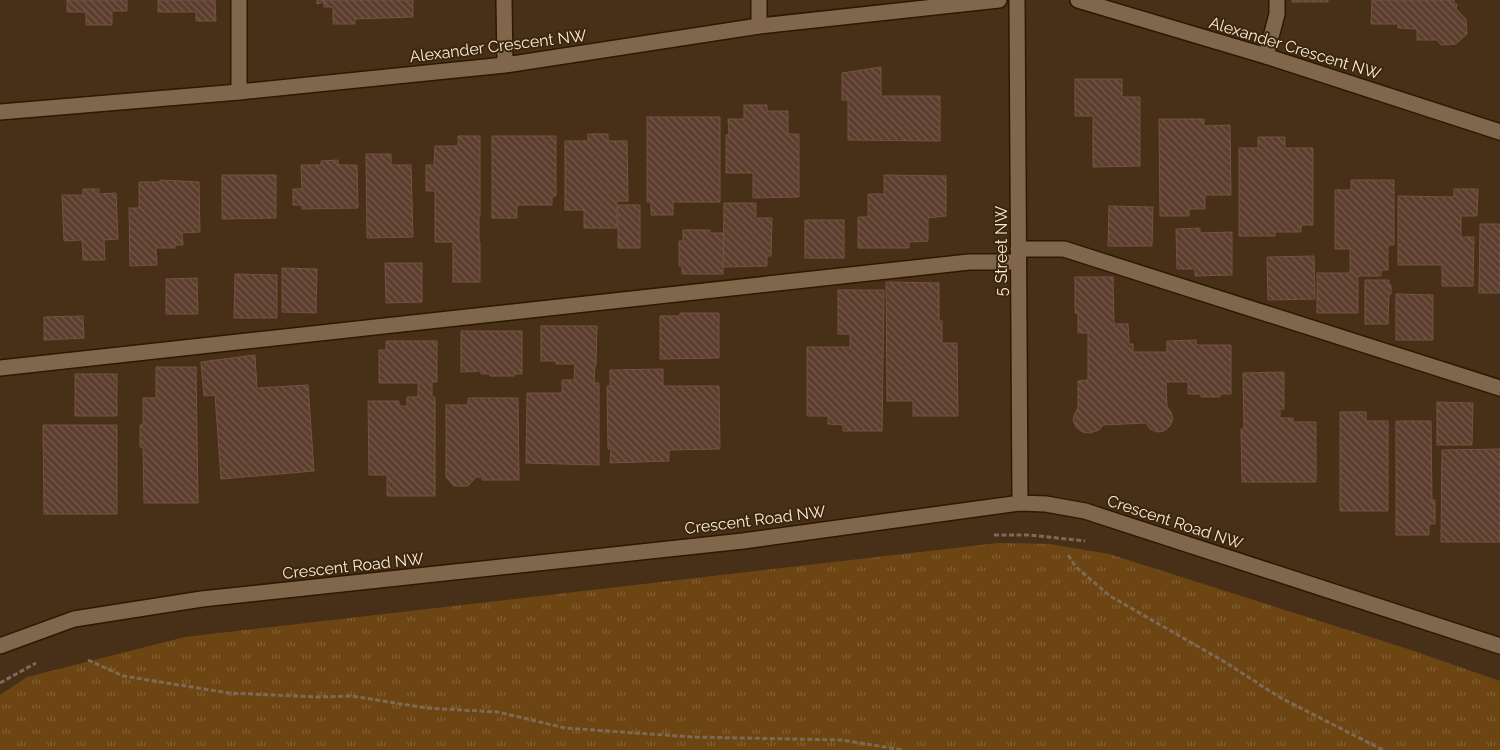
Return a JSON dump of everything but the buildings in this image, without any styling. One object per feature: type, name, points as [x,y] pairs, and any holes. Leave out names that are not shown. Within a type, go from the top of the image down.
[{"type":"street","points":[[239,0],[239,92]]},
{"type":"street","points":[[504,0],[505,65]]},
{"type":"street","points":[[759,0],[759,26]]},
{"type":"street","name":"Alexander Crescent NW","points":[[0,112],[239,92],[505,65],[759,26],[998,0]]},
{"type":"street","name":"5 Street NW","points":[[1017,0],[1020,503]]},
{"type":"street","name":"Alexander Crescent NW","points":[[1078,0],[1266,56],[1500,132]]},
{"type":"street","points":[[1266,56],[1278,14],[1277,0]]},
{"type":"street","points":[[0,368],[969,262],[1064,249],[1500,388]]},
{"type":"street","name":"Crescent Road NW","points":[[0,644],[74,619],[202,599],[744,541],[1020,503],[1046,504],[1085,512],[1500,646]]},
{"type":"path","points":[[988,536],[1030,535],[1086,541]]},
{"type":"path","points":[[1068,555],[1076,567],[1110,596],[1225,662],[1279,697],[1382,750]]},
{"type":"path","points":[[0,683],[41,660]]},
{"type":"path","points":[[88,660],[123,676],[230,693],[318,697],[352,696],[426,708],[498,712],[565,728],[693,737],[842,740],[904,750]]},
{"type":"green space","points":[[998,543],[1050,544],[1109,554],[1408,649],[1500,681],[1500,750],[0,750],[0,695],[27,677],[185,637]]}]
